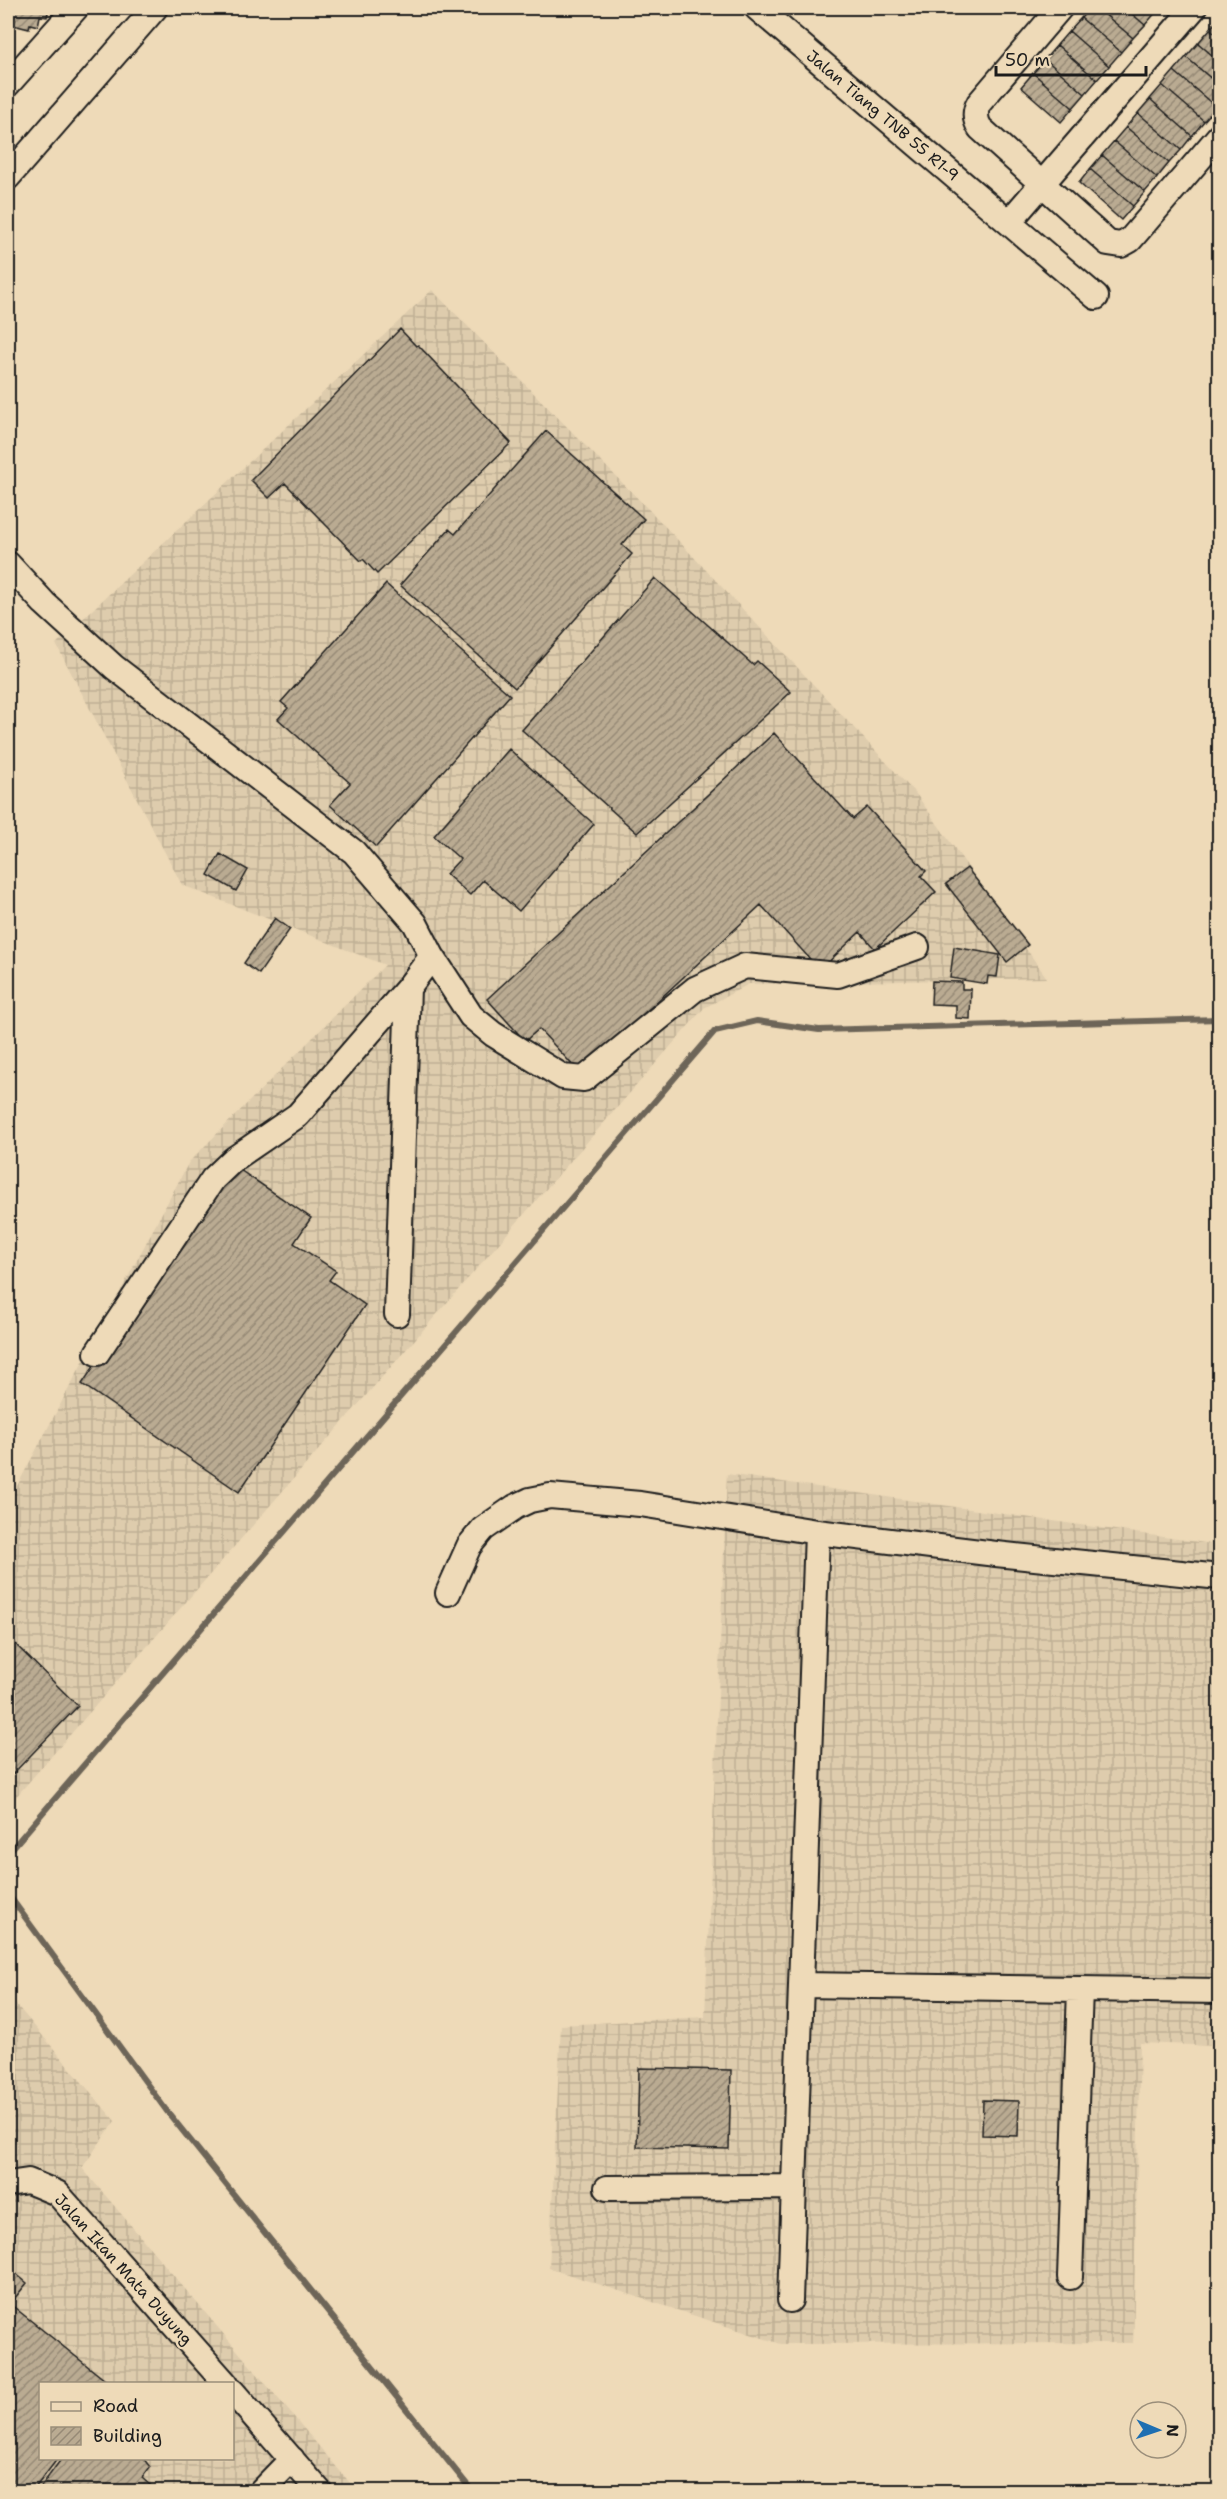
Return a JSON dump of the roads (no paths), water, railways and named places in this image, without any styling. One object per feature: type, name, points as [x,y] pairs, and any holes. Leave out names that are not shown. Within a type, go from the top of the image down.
[{"type":"street","points":[[8,84],[76,8]]},
{"type":"street","points":[[8,177],[155,8]]},
{"type":"street","name":"Jalan Tiang TNB 55 R1-9","points":[[757,8],[1096,297]]},
{"type":"street","points":[[1060,8],[976,108],[976,119],[980,128],[1108,243],[1121,245],[1130,240],[1220,135]]},
{"type":"street","points":[[1009,222],[1194,8]]},
{"type":"street","points":[[8,564],[44,603],[114,667],[354,852],[415,924],[432,956],[471,1016],[493,1034],[563,1077],[584,1079],[694,989],[745,966],[838,975],[917,947]]},
{"type":"street","points":[[97,1353],[213,1179],[234,1159],[298,1116],[408,988],[432,956]]},
{"type":"street","points":[[397,1314],[408,988]]},
{"type":"street","points":[[448,1593],[470,1546],[483,1529],[515,1507],[530,1500],[550,1496],[640,1504],[817,1532],[996,1554],[1220,1577]]},
{"type":"street","points":[[790,2300],[817,1532]]},
{"type":"street","points":[[801,1985],[1220,1991]]},
{"type":"street","points":[[1070,2277],[1080,1989]]},
{"type":"street","name":"Jalan Ikan Mata Duyung","points":[[8,2184],[28,2181],[57,2193],[224,2382]]},
{"type":"street","points":[[607,2188],[794,2187]]},
{"type":"street","points":[[234,2393],[320,2492]]},
{"type":"street","points":[[260,2492],[292,2459]]},
{"type":"waterway","points":[[8,1857],[9,1852],[715,1031],[757,1021],[819,1030],[1220,1019]]},
{"type":"waterway","points":[[8,1894],[166,2110],[473,2492]]}]
